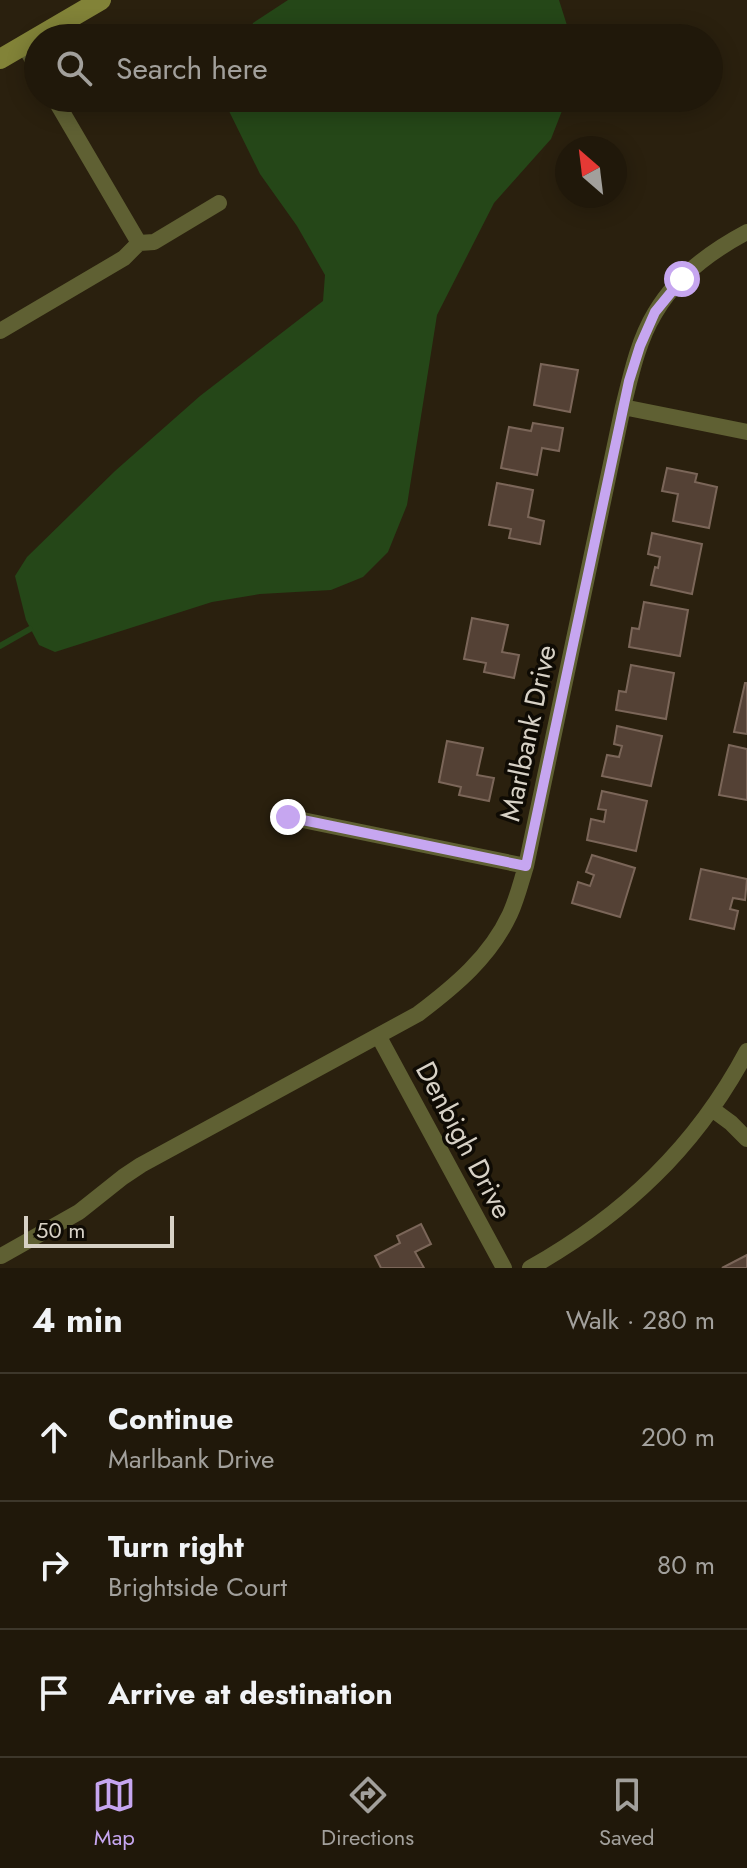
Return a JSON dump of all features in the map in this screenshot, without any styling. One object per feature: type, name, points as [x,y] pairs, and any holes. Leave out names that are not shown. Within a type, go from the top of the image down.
[{"type":"main road","points":[[60,24],[101,0]]},
{"type":"main road","points":[[0,59],[24,45]]},
{"type":"street","points":[[62,112],[139,243]]},
{"type":"street","points":[[0,331],[124,258],[139,243],[154,242],[219,203]]},
{"type":"street","name":"Marlbank Drive","points":[[0,1255],[79,1212],[141,1165],[418,1014],[471,970],[493,943],[510,912],[526,866],[623,407],[640,346],[655,312],[682,279],[727,242],[747,232]]},
{"type":"street","points":[[623,407],[747,432]]},
{"type":"street","points":[[288,817],[526,866]]},
{"type":"street","name":"Denbigh Drive","points":[[379,1037],[504,1268]]},
{"type":"street","points":[[530,1268],[590,1231],[648,1184],[712,1109],[747,1051]]},
{"type":"street","points":[[712,1109],[747,1139]]},
{"type":"street","points":[[0,1255],[7,1268]]},
{"type":"shaded area","points":[[288,0],[559,0],[567,24],[253,24]]},
{"type":"shaded area","points":[[229,112],[562,112],[551,139],[494,203],[437,315],[407,505],[388,552],[363,577],[331,590],[260,594],[212,602],[55,652],[39,645],[26,620],[15,576],[27,557],[115,471],[200,396],[323,301],[325,275],[297,226],[260,174]]},
{"type":"building","points":[[541,364],[578,370],[570,412],[534,405]]},
{"type":"building","points":[[533,423],[563,428],[559,451],[542,448],[537,475],[501,468],[509,427],[531,431]]},
{"type":"building","points":[[667,468],[697,474],[695,482],[717,487],[709,528],[673,521],[678,494],[662,491]]},
{"type":"building","points":[[497,483],[533,490],[528,517],[544,521],[540,544],[509,538],[511,529],[489,525]]},
{"type":"building","points":[[652,533],[702,544],[692,594],[651,585],[660,557],[648,554]]},
{"type":"building","points":[[644,602],[688,610],[680,656],[629,647],[632,628],[639,629]]},
{"type":"building","points":[[472,618],[508,625],[502,652],[519,655],[514,678],[484,672],[486,663],[464,659]]},
{"type":"building","points":[[631,665],[674,673],[666,719],[616,710],[619,691],[626,692]]},
{"type":"building","points":[[747,683],[747,734],[734,732]]},
{"type":"building","points":[[617,726],[662,736],[651,786],[602,776],[607,755],[619,757],[622,746],[614,744]]},
{"type":"building","points":[[447,741],[483,748],[477,775],[494,778],[489,801],[459,795],[461,787],[439,782]]},
{"type":"building","points":[[729,745],[747,749],[747,800],[719,795]]},
{"type":"building","points":[[602,791],[647,801],[636,851],[587,840],[591,819],[604,822],[606,810],[598,809]]},
{"type":"building","points":[[592,855],[635,868],[620,917],[572,903],[578,882],[590,886],[594,875],[586,872]]},
{"type":"building","points":[[701,869],[747,879],[745,900],[733,898],[730,909],[738,911],[734,929],[690,919]]},
{"type":"building","points":[[421,1224],[431,1244],[415,1252],[424,1268],[381,1268],[375,1256],[400,1243],[397,1236]]},
{"type":"building","points":[[747,1255],[747,1268],[722,1268]]},
{"type":"waterway","points":[[0,646],[30,629]]},
{"type":"route","points":[[288,817],[526,866],[629,381],[655,312],[682,279]]}]
